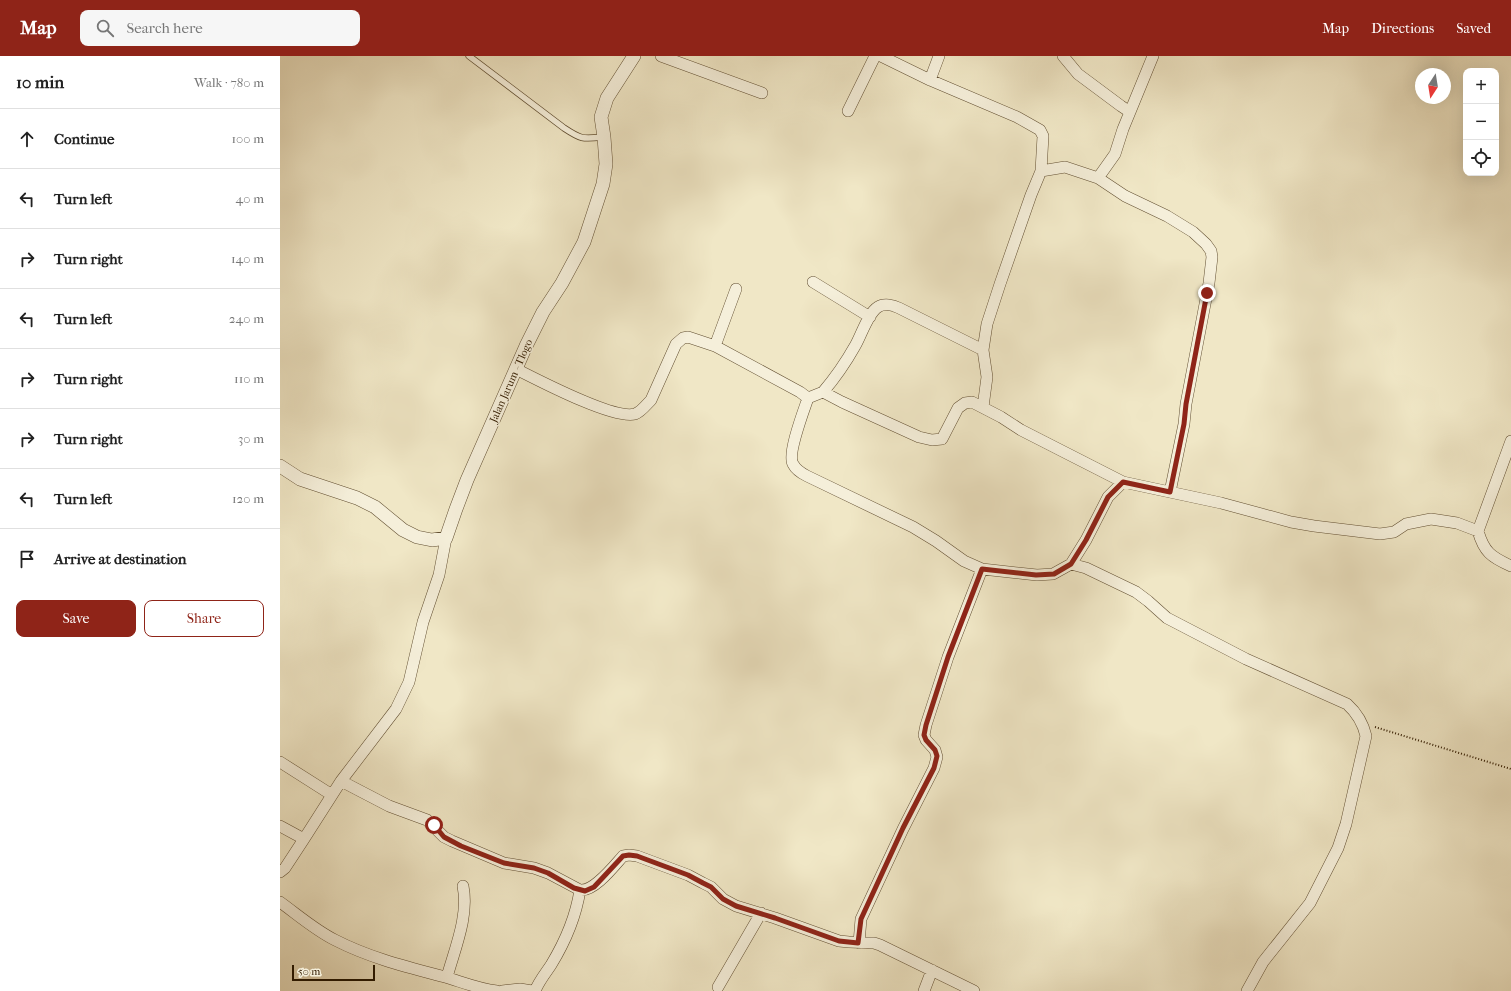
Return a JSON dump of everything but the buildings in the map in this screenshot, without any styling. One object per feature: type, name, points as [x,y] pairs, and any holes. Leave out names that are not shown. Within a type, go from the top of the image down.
[{"type":"street","name":"Jalan Jarum - Tlogo","points":[[446,538],[467,480],[526,346],[543,312],[562,283],[584,242],[603,184],[606,164],[601,117],[607,98],[634,56]]},
{"type":"street","points":[[661,56],[762,93]]},
{"type":"street","points":[[848,111],[875,56]]},
{"type":"street","points":[[881,56],[930,80],[1017,117],[1040,130],[1043,136],[1042,171],[1031,195],[987,324],[983,350],[987,377],[983,407]]},
{"type":"street","points":[[930,80],[939,56]]},
{"type":"street","points":[[1062,56],[1078,74],[1130,112]]},
{"type":"street","points":[[1098,178],[1115,154],[1123,129],[1153,56]]},
{"type":"street","points":[[1042,171],[1065,167],[1098,178],[1125,196],[1167,216],[1193,232],[1211,251],[1212,257],[1207,293],[1186,404],[1184,424],[1170,492]]},
{"type":"street","points":[[813,282],[870,316]]},
{"type":"street","points":[[715,346],[736,289]]},
{"type":"street","points":[[808,398],[823,392],[847,360],[870,316],[876,308],[881,305],[892,305],[983,350]]},
{"type":"street","points":[[516,369],[605,410],[623,414],[635,414],[645,407],[651,400],[676,344],[682,338],[688,337],[715,346],[800,392],[808,398]]},
{"type":"street","points":[[823,392],[919,437],[932,440],[942,438],[958,408],[965,403],[972,402],[1021,430],[1123,482],[1221,503],[1291,522],[1380,534],[1394,532],[1406,524],[1431,519],[1457,523],[1478,531]]},
{"type":"street","points":[[808,398],[792,449],[792,463],[798,470],[807,476],[913,527],[964,561],[982,569],[1036,575],[1054,574],[1071,564],[1086,540],[1108,497],[1123,482]]},
{"type":"street","points":[[1511,441],[1478,531],[1482,544],[1489,553],[1497,560],[1511,566]]},
{"type":"street","points":[[280,466],[300,479],[350,496],[375,507],[403,530],[417,537],[432,540],[446,538],[439,575],[423,622],[409,682],[396,709],[341,781],[285,868],[280,872]]},
{"type":"street","points":[[1071,564],[1093,571],[1136,592],[1167,618],[1240,656],[1347,704],[1358,714],[1360,722],[1365,729],[1366,736],[1346,824],[1338,848],[1310,903],[1263,962],[1247,991]]},
{"type":"street","points":[[858,943],[861,919],[903,828],[934,768],[937,756],[935,750],[926,740],[924,735],[926,725],[948,657],[982,569]]},
{"type":"street","points":[[280,762],[332,795]]},
{"type":"street","points":[[341,781],[389,806],[427,820],[444,837],[456,843],[504,863],[534,868],[548,873],[580,890],[585,891],[594,887],[623,856],[637,856],[688,875],[711,887],[723,899],[736,906],[761,913],[839,941],[874,943],[880,945],[974,991]]},
{"type":"street","points":[[280,826],[304,839]]},
{"type":"street","points":[[447,977],[458,938],[465,905],[463,886]]},
{"type":"street","points":[[536,991],[539,982],[552,964],[566,936],[575,913],[580,890]]},
{"type":"street","points":[[280,902],[314,928],[335,940],[388,962],[447,977],[486,990],[497,991]]},
{"type":"street","points":[[718,987],[761,913]]},
{"type":"street","points":[[924,991],[932,970]]},
{"type":"street","points":[[502,991],[520,989],[532,991]]},
{"type":"lane","points":[[469,56],[578,137],[585,139],[604,137]]},
{"type":"path","points":[[1360,722],[1511,769]]},
{"type":"route","points":[[434,825],[444,837],[461,846],[504,863],[534,868],[548,873],[574,888],[585,891],[594,887],[623,856],[637,856],[688,875],[711,887],[723,899],[736,906],[839,941],[858,943],[861,919],[903,828],[934,768],[937,756],[935,750],[926,740],[924,735],[926,725],[948,657],[982,569],[1019,574],[1054,574],[1071,564],[1086,540],[1108,497],[1123,482],[1170,492],[1184,424],[1186,404],[1207,293]]}]
